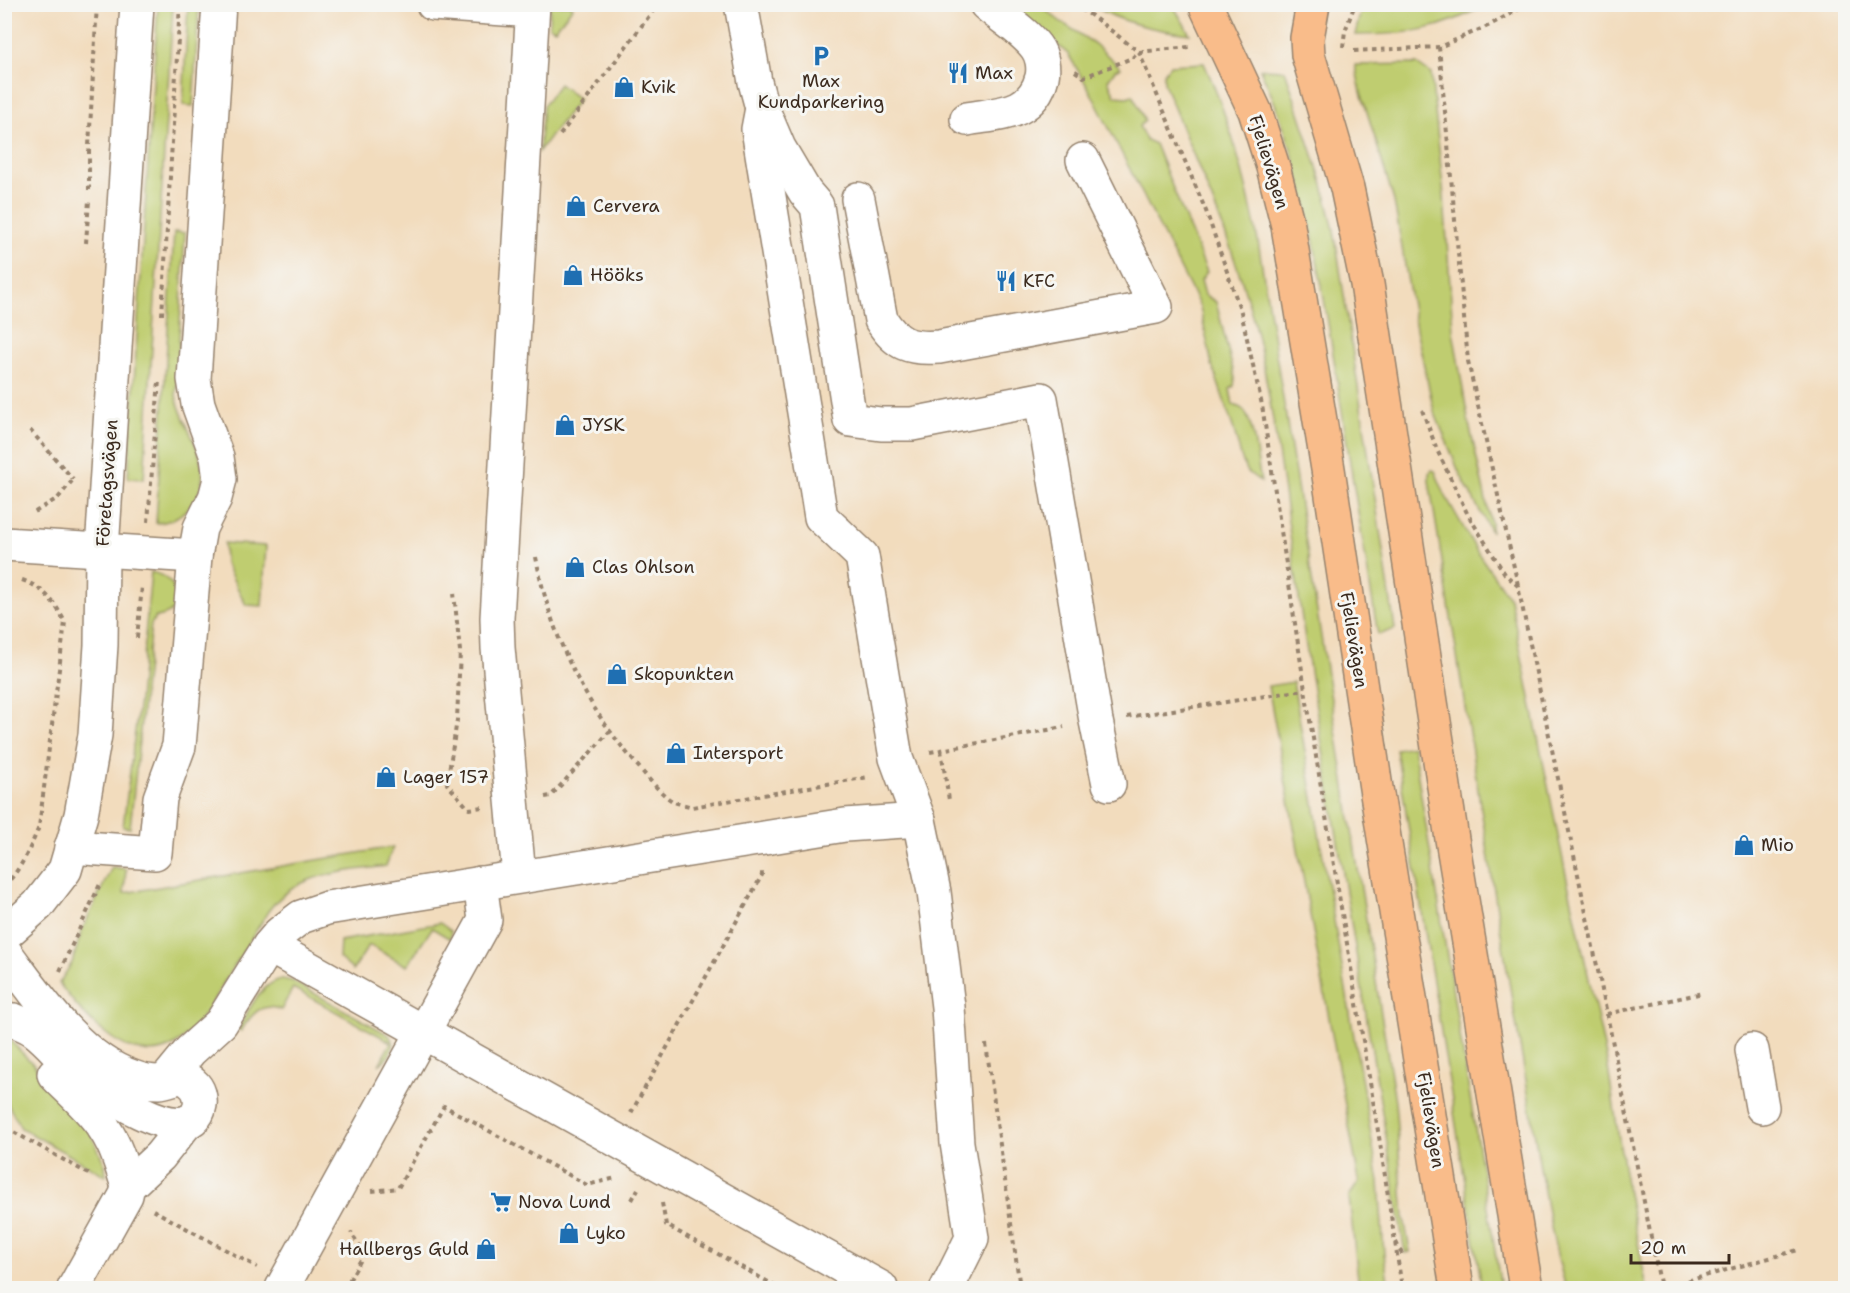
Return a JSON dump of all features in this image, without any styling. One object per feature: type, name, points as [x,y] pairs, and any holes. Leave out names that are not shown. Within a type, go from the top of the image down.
[{"type":"main road","name":"Fjelievägen","points":[[1205,4],[1255,111],[1273,167],[1288,226],[1376,788],[1458,1288]]},
{"type":"main road","points":[[1313,4],[1307,38],[1308,56],[1347,188],[1367,284],[1452,839],[1526,1288]]},
{"type":"street","name":"Företagsvägen","points":[[13,928],[38,905],[65,870],[81,814],[95,735],[101,645],[102,550],[137,4]]},
{"type":"street","points":[[71,848],[155,853],[160,798],[178,746],[195,556],[200,528],[215,498],[220,478],[217,457],[198,404],[194,379],[219,4]]},
{"type":"street","points":[[432,4],[532,8],[497,618],[519,876]]},
{"type":"street","points":[[741,4],[762,108],[779,148],[805,192],[817,206],[850,420],[881,424],[912,424],[1041,399],[1096,722],[1109,784]]},
{"type":"street","points":[[967,119],[1023,107],[1033,96],[1043,74],[1042,61],[1035,45],[986,4]]},
{"type":"street","points":[[762,108],[758,129],[822,517],[862,556],[896,758],[919,820],[935,904],[948,1006],[957,1143],[972,1238],[947,1288]]},
{"type":"street","points":[[858,199],[881,320],[889,333],[907,345],[920,348],[939,347],[1156,307],[1083,159]]},
{"type":"street","points":[[4,544],[195,556]]},
{"type":"street","points":[[154,1079],[190,1052],[221,1023],[270,946],[290,924],[327,908],[845,825],[919,820]]},
{"type":"street","points":[[284,1285],[485,920],[480,883]]},
{"type":"street","points":[[13,928],[32,952],[48,984],[76,1019],[96,1038],[154,1079]]},
{"type":"street","points":[[270,946],[881,1288]]},
{"type":"street","points":[[4,951],[68,1032],[98,1058],[154,1079],[178,1077],[189,1081],[197,1089],[185,1115]]},
{"type":"street","points":[[9,1015],[33,1029],[75,1069],[95,1084],[148,1117],[185,1115]]},
{"type":"street","points":[[9,1015],[21,1041],[105,1130],[112,1142],[127,1191]]},
{"type":"street","points":[[74,1288],[127,1191],[160,1155],[185,1115],[212,1064],[221,1023]]},
{"type":"street","points":[[1752,1050],[1762,1107]]},
{"type":"path","points":[[85,251],[97,4]]},
{"type":"path","points":[[556,140],[658,4]]},
{"type":"path","points":[[1073,4],[1139,52],[1213,230],[1241,312],[1262,405],[1305,690],[1402,1288]]},
{"type":"path","points":[[1343,54],[1345,31],[1355,4]]},
{"type":"path","points":[[1354,51],[1439,47],[1488,26],[1528,4]]},
{"type":"path","points":[[1105,68],[1132,58],[1139,52],[1196,46]]},
{"type":"path","points":[[1439,47],[1468,361],[1518,586],[1662,1288],[1798,1250]]},
{"type":"path","points":[[1419,402],[1438,452],[1468,515],[1504,574],[1518,586]]},
{"type":"path","points":[[30,430],[73,480]]},
{"type":"path","points":[[26,514],[36,512],[58,498],[73,480],[74,470]]},
{"type":"path","points":[[535,551],[543,596],[564,651],[584,691],[609,732],[645,776],[674,802],[692,807],[867,778],[873,775]]},
{"type":"path","points":[[4,886],[13,878],[39,827],[65,622],[54,601],[34,585],[12,577]]},
{"type":"path","points":[[621,1142],[629,1115],[762,875],[752,797]]},
{"type":"path","points":[[1607,1014],[1703,993]]},
{"type":"path","points":[[365,1197],[370,1191],[398,1188],[444,1106],[587,1185],[614,1178],[623,1179]]},
{"type":"path","points":[[4,1118],[10,1131],[127,1191],[284,1285]]},
{"type":"path","points":[[655,1195],[662,1202],[666,1225],[779,1288]]},
{"type":"path","points":[[345,1288],[364,1254],[351,1233],[352,1222]]},
{"type":"path","points":[[1394,1239],[1402,1254]]},
{"type":"green space","points":[[1365,4],[1486,5],[1454,20],[1423,29],[1391,34],[1355,35]]},
{"type":"green space","points":[[158,5],[173,5],[144,479],[128,478]]},
{"type":"green space","points":[[188,5],[199,5],[193,106],[183,105]]},
{"type":"green space","points":[[550,5],[573,7],[555,29],[549,26]]},
{"type":"green space","points":[[1009,5],[1039,5],[1095,44],[1121,68],[1115,70],[1108,80],[1115,96],[1133,95],[1145,121],[1139,126],[1146,140],[1155,144],[1207,272],[1201,280],[1205,295],[1216,302],[1235,378],[1234,386],[1230,389],[1233,405],[1243,409],[1248,419],[1261,482],[1248,472],[1242,460],[1212,365],[1200,307],[1089,89],[1068,54]]},
{"type":"green space","points":[[1092,5],[1173,5],[1190,34],[1139,25],[1115,17]]},
{"type":"green space","points":[[1204,63],[1222,106],[1236,150],[1258,241],[1395,1101],[1404,1218],[1410,1252],[1405,1253],[1318,722],[1277,443],[1260,347],[1231,250],[1164,83],[1164,73],[1170,65]]},
{"type":"green space","points":[[1417,64],[1431,74],[1444,196],[1453,331],[1491,532],[1459,472],[1434,411],[1416,329],[1394,201],[1355,65]]},
{"type":"green space","points":[[1260,69],[1285,70],[1323,185],[1334,230],[1395,629],[1378,635],[1308,212],[1288,139]]},
{"type":"green space","points":[[559,84],[579,99],[539,151],[543,106]]},
{"type":"green space","points":[[174,232],[185,233],[176,395],[198,452],[202,466],[202,480],[198,494],[185,511],[169,521],[156,523]]},
{"type":"green space","points":[[1432,470],[1435,471],[1445,495],[1478,553],[1510,599],[1565,870],[1607,1061],[1625,1178],[1647,1288],[1566,1288],[1558,1260],[1541,1174],[1486,841],[1429,481],[1429,473]]},
{"type":"green space","points":[[224,543],[266,546],[262,606],[246,605],[225,563]]},
{"type":"green space","points":[[151,572],[169,581],[177,596],[173,610],[156,617],[151,624],[130,828],[123,827],[139,700]]},
{"type":"green space","points":[[1293,682],[1379,1182],[1389,1288],[1359,1288],[1349,1197],[1359,1181],[1268,686]]},
{"type":"green space","points":[[1413,746],[1501,1288],[1482,1288],[1396,749]]},
{"type":"green space","points":[[393,847],[386,866],[322,876],[307,881],[281,897],[269,910],[203,1016],[183,1039],[174,1045],[157,1051],[141,1051],[124,1045],[94,1024],[59,983],[72,963],[82,930],[112,867],[126,869],[124,893]]},
{"type":"green space","points":[[440,923],[451,931],[450,939],[432,928],[407,966],[369,945],[353,970],[339,958],[340,941]]},
{"type":"green space","points":[[282,979],[292,981],[389,1035],[394,1044],[389,1056],[379,1065],[391,1042],[293,988],[281,1010],[262,1008],[253,1015],[241,1031],[238,1029],[261,992],[267,986]]},
{"type":"green space","points":[[5,1035],[84,1117],[105,1165],[106,1176],[21,1128],[5,1099]]},
{"type":"place","name":"Max Kundparkering","points":[[821,56]]},
{"type":"place","name":"Max","points":[[958,73]]},
{"type":"place","name":"Kvik","points":[[624,87]]},
{"type":"place","name":"Cervera","points":[[576,206]]},
{"type":"place","name":"Hööks","points":[[573,275]]},
{"type":"place","name":"KFC","points":[[1006,281]]},
{"type":"place","name":"JYSK","points":[[565,425]]},
{"type":"place","name":"Clas Ohlson","points":[[575,567]]},
{"type":"place","name":"Skopunkten","points":[[617,674]]},
{"type":"place","name":"Intersport","points":[[676,753]]},
{"type":"place","name":"Lager 157","points":[[386,777]]},
{"type":"place","name":"Mio","points":[[1744,845]]},
{"type":"place","name":"Nova Lund","points":[[501,1202]]},
{"type":"place","name":"Lyko","points":[[569,1233]]},
{"type":"place","name":"Hallbergs Guld","points":[[486,1249]]}]
